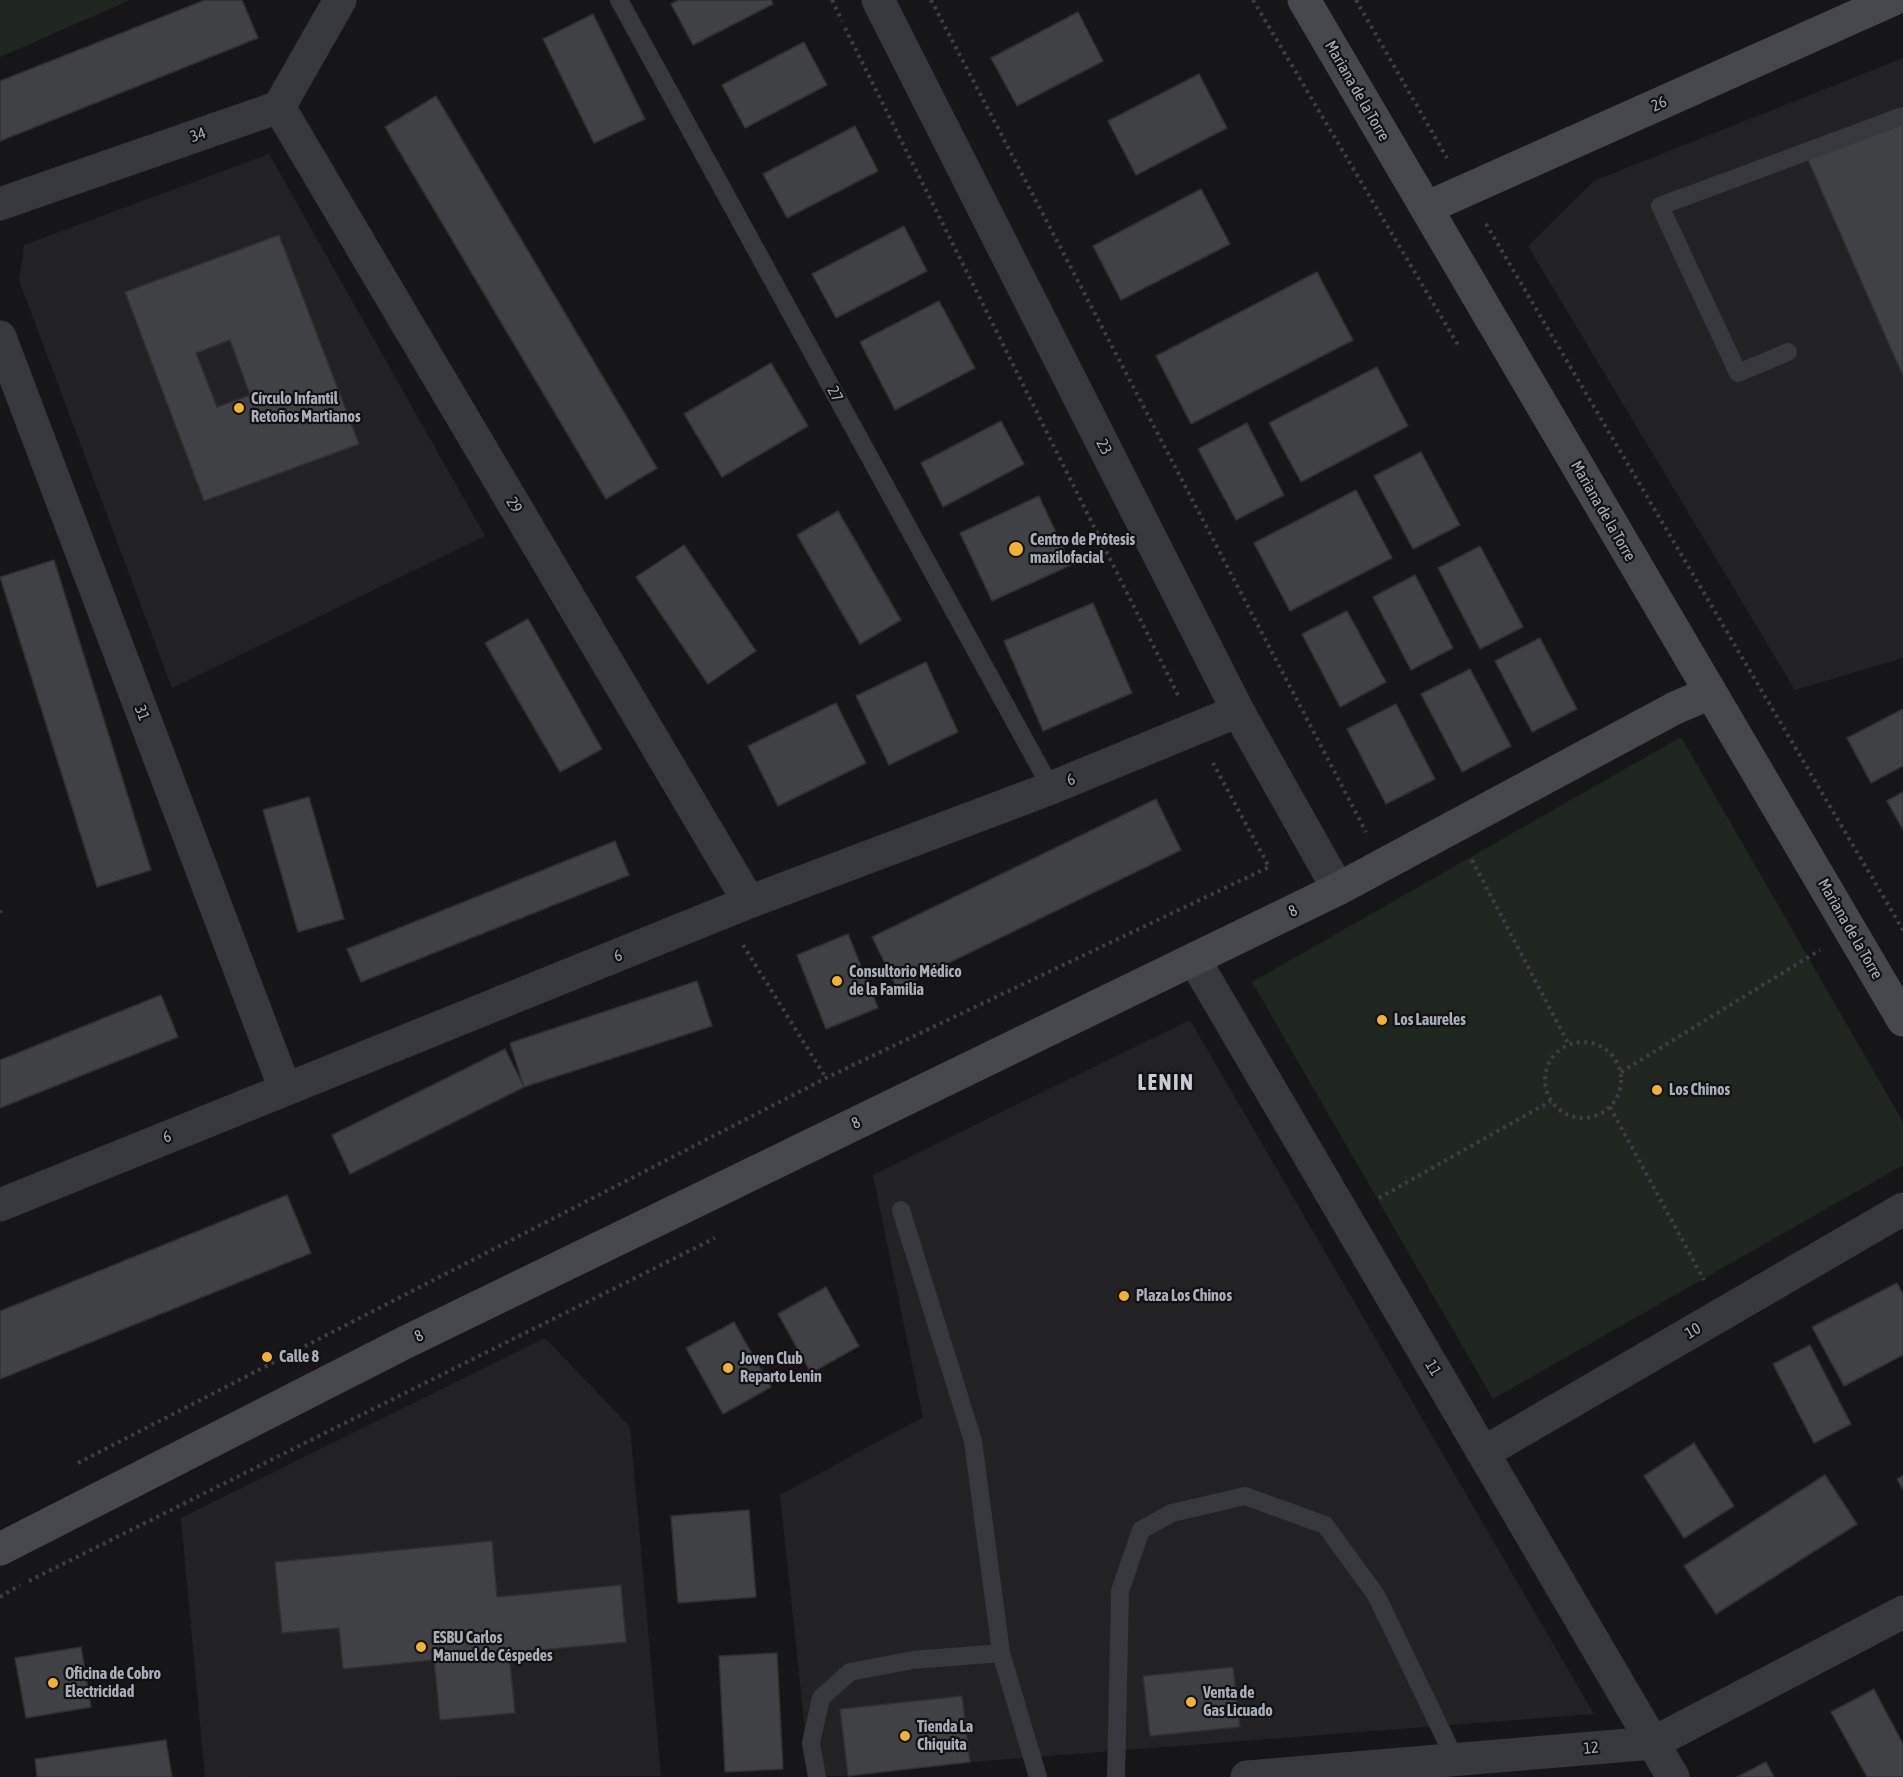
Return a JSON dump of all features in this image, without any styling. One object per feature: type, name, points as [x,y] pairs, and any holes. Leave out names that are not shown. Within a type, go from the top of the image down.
[{"type":"street","points":[[279,107],[340,0]]},
{"type":"street","name":"23","points":[[878,0],[1238,711],[1338,889]]},
{"type":"street","name":"Mariana de la Torre","points":[[1304,0],[1903,1020]]},
{"type":"street","name":"26","points":[[1426,208],[1847,9],[1892,0]]},
{"type":"street","name":"34","points":[[0,204],[279,107]]},
{"type":"street","name":"29","points":[[279,107],[737,908]]},
{"type":"street","name":"31","points":[[0,337],[285,1089]]},
{"type":"street","name":"8","points":[[0,1549],[406,1342],[1338,889],[1675,708],[1710,693]]},
{"type":"street","name":"6","points":[[0,1205],[737,908],[1051,788],[1238,711]]},
{"type":"street","name":"11","points":[[1194,959],[1673,1777]]},
{"type":"street","name":"10","points":[[1483,1453],[1903,1209]]},
{"type":"street","name":"12","points":[[1247,1777],[1653,1743],[1903,1612]]},
{"type":"lane","name":"27","points":[[619,0],[1051,788]]},
{"type":"lane","points":[[1788,352],[1738,373],[1660,206],[1903,116]]},
{"type":"lane","points":[[901,1210],[973,1441],[1001,1653],[1038,1777]]},
{"type":"lane","points":[[1116,1777],[1120,1591],[1141,1530],[1172,1513],[1245,1496],[1325,1525],[1376,1595],[1455,1759]]},
{"type":"lane","points":[[817,1777],[811,1743],[821,1698],[850,1672],[914,1660],[1001,1653]]},
{"type":"path","points":[[74,1465],[826,1078],[1269,867],[1195,728],[832,0]]},
{"type":"path","points":[[931,0],[1383,864]]},
{"type":"path","points":[[1356,0],[1903,930]]},
{"type":"path","points":[[1454,825],[1569,1045]]},
{"type":"path","points":[[737,908],[826,1078]]},
{"type":"path","points":[[1621,1072],[1851,931]]},
{"type":"path","points":[[1582,1042],[1601,1047],[1616,1060],[1621,1072],[1622,1085],[1610,1107],[1590,1118],[1579,1119],[1558,1110],[1551,1101],[1544,1080],[1551,1058],[1569,1045],[1582,1042]]},
{"type":"path","points":[[1345,1217],[1551,1101]]},
{"type":"path","points":[[1610,1107],[1723,1314]]},
{"type":"path","points":[[0,1597],[719,1236]]},
{"type":"shaded area","points":[[0,0],[130,0],[0,57]]},
{"type":"shaded area","points":[[1903,58],[1903,658],[1795,690],[1528,246],[1594,181]]},
{"type":"shaded area","name":"Círculo Infantil Retoños Martianos","points":[[269,154],[485,536],[172,688],[19,280],[24,245]]},
{"type":"shaded area","points":[[1681,737],[1903,1122],[1903,1165],[1493,1399],[1252,982]]},
{"type":"shaded area","name":"Plaza Los Chinos","points":[[1190,1020],[1594,1714],[970,1762],[848,1776],[810,1776],[780,1495],[923,1417],[873,1175]]},
{"type":"shaded area","name":"ESBU Carlos Manuel de Céspedes","points":[[545,1338],[630,1427],[661,1776],[205,1777],[181,1518]]},
{"type":"building","points":[[205,0],[242,0],[258,38],[0,141],[0,81]]},
{"type":"building","points":[[679,0],[771,0],[773,4],[693,45],[671,4]]},
{"type":"building","points":[[1078,12],[1103,61],[1017,106],[991,58]]},
{"type":"building","points":[[593,14],[645,119],[594,143],[543,39]]},
{"type":"building","points":[[804,42],[827,85],[745,128],[722,85]]},
{"type":"building","points":[[1199,74],[1227,128],[1136,175],[1108,121]]},
{"type":"building","points":[[436,96],[657,468],[606,499],[385,127]]},
{"type":"building","points":[[1903,119],[1903,376],[1808,160]]},
{"type":"building","points":[[855,126],[878,171],[787,218],[763,174]]},
{"type":"building","points":[[1201,189],[1230,244],[1121,300],[1093,246]]},
{"type":"building","points":[[904,226],[927,271],[836,318],[812,274]]},
{"type":"building","points":[[279,235],[359,444],[204,501],[125,292]],"holes":[[[230,340],[250,395],[217,407],[196,353]]]},
{"type":"building","points":[[1317,272],[1353,340],[1191,424],[1156,356]]},
{"type":"building","points":[[939,301],[975,368],[895,410],[860,342]]},
{"type":"building","points":[[771,363],[808,426],[722,477],[684,414]]},
{"type":"building","points":[[1377,367],[1408,426],[1301,482],[1269,423]]},
{"type":"building","points":[[1001,421],[1024,464],[943,507],[921,463]]},
{"type":"building","points":[[1247,423],[1284,495],[1236,520],[1198,449]]},
{"type":"building","points":[[1421,452],[1460,525],[1413,549],[1374,476]]},
{"type":"building","points":[[1356,490],[1392,558],[1290,611],[1254,543]]},
{"type":"building","name":"Centro de Prótesis maxilofacial","points":[[1039,496],[1071,565],[992,601],[960,533]]},
{"type":"building","points":[[838,511],[901,620],[860,644],[797,535]]},
{"type":"building","points":[[684,545],[756,651],[708,684],[636,577]]},
{"type":"building","points":[[1480,546],[1523,627],[1480,649],[1438,568]]},
{"type":"building","points":[[54,560],[151,870],[97,887],[0,577]]},
{"type":"building","points":[[1415,575],[1453,648],[1411,670],[1373,597]]},
{"type":"building","points":[[1093,603],[1132,693],[1043,731],[1004,641]]},
{"type":"building","points":[[1347,611],[1386,682],[1340,707],[1302,634]]},
{"type":"building","points":[[528,619],[602,749],[560,772],[485,643]]},
{"type":"building","points":[[1540,638],[1577,709],[1532,732],[1495,661]]},
{"type":"building","points":[[926,662],[958,732],[889,765],[856,696]]},
{"type":"building","points":[[1470,669],[1511,746],[1462,772],[1421,694]]},
{"type":"building","points":[[836,703],[866,763],[778,806],[748,746]]},
{"type":"building","points":[[1396,704],[1435,779],[1386,804],[1347,729]]},
{"type":"building","points":[[1903,709],[1903,766],[1871,783],[1847,738]]},
{"type":"building","points":[[1903,792],[1903,830],[1887,801]]},
{"type":"building","points":[[309,797],[344,919],[298,932],[263,810]]},
{"type":"building","points":[[1156,799],[1181,850],[897,988],[872,937]]},
{"type":"building","points":[[615,841],[629,875],[361,982],[347,949]]},
{"type":"building","name":"Consultorio Médico de la Familia","points":[[848,934],[878,1008],[826,1029],[797,955]]},
{"type":"building","points":[[697,981],[712,1026],[524,1087],[510,1043]]},
{"type":"building","points":[[161,995],[178,1037],[0,1108],[0,1060]]},
{"type":"building","points":[[505,1049],[524,1087],[350,1174],[332,1135]]},
{"type":"building","points":[[287,1195],[311,1253],[0,1379],[0,1311]]},
{"type":"building","points":[[1897,1283],[1903,1294],[1903,1355],[1844,1386],[1812,1327]]},
{"type":"building","points":[[826,1287],[859,1346],[811,1373],[778,1314]]},
{"type":"building","name":"Joven Club Reparto Lenin","points":[[734,1322],[771,1387],[723,1414],[686,1348]]},
{"type":"building","points":[[1810,1345],[1851,1424],[1814,1443],[1773,1364]]},
{"type":"building","points":[[1694,1443],[1734,1506],[1684,1538],[1644,1476]]},
{"type":"building","points":[[1825,1475],[1857,1524],[1716,1614],[1684,1566]]},
{"type":"building","points":[[1903,1475],[1903,1490],[1897,1479]]},
{"type":"building","points":[[749,1510],[756,1597],[678,1603],[671,1516]]},
{"type":"building","points":[[492,1541],[497,1597],[621,1585],[626,1642],[509,1653],[515,1713],[440,1720],[434,1660],[343,1669],[339,1628],[282,1633],[275,1562]]},
{"type":"building","name":"Oficina de Cobro Electricidad","points":[[81,1647],[91,1707],[26,1718],[15,1658]]},
{"type":"building","points":[[777,1653],[783,1769],[725,1772],[719,1656]]},
{"type":"building","name":"Venta de Gas Licuado","points":[[1233,1667],[1240,1727],[1150,1736],[1143,1676]]},
{"type":"building","points":[[1874,1689],[1903,1744],[1903,1777],[1867,1777],[1831,1712]]},
{"type":"building","name":"Tienda La Chiquita","points":[[962,1696],[970,1762],[848,1776],[840,1709]]},
{"type":"building","points":[[166,1740],[172,1777],[37,1777],[35,1759]]},
{"type":"building","points":[[1766,1762],[1774,1777],[1737,1777]]},
{"type":"place","name":"Círculo Infantil Retoños Martianos","points":[[239,408]]},
{"type":"place","name":"Centro de Prótesis maxilofacial","points":[[1016,549]]},
{"type":"place","name":"Consultorio Médico de la Familia","points":[[837,981]]},
{"type":"place","name":"Los Laureles","points":[[1382,1020]]},
{"type":"place","name":"Los Chinos","points":[[1657,1090]]},
{"type":"place","name":"Plaza Los Chinos","points":[[1124,1296]]},
{"type":"place","name":"Calle 8","points":[[267,1357]]},
{"type":"place","name":"Joven Club Reparto Lenin","points":[[728,1368]]},
{"type":"place","name":"ESBU Carlos Manuel de Céspedes","points":[[421,1647]]},
{"type":"place","name":"Oficina de Cobro Electricidad","points":[[53,1683]]},
{"type":"place","name":"Venta de Gas Licuado","points":[[1191,1702]]},
{"type":"place","name":"Tienda La Chiquita","points":[[905,1736]]},
{"type":"district","name":"LENIN","points":[[1166,1083]]}]
